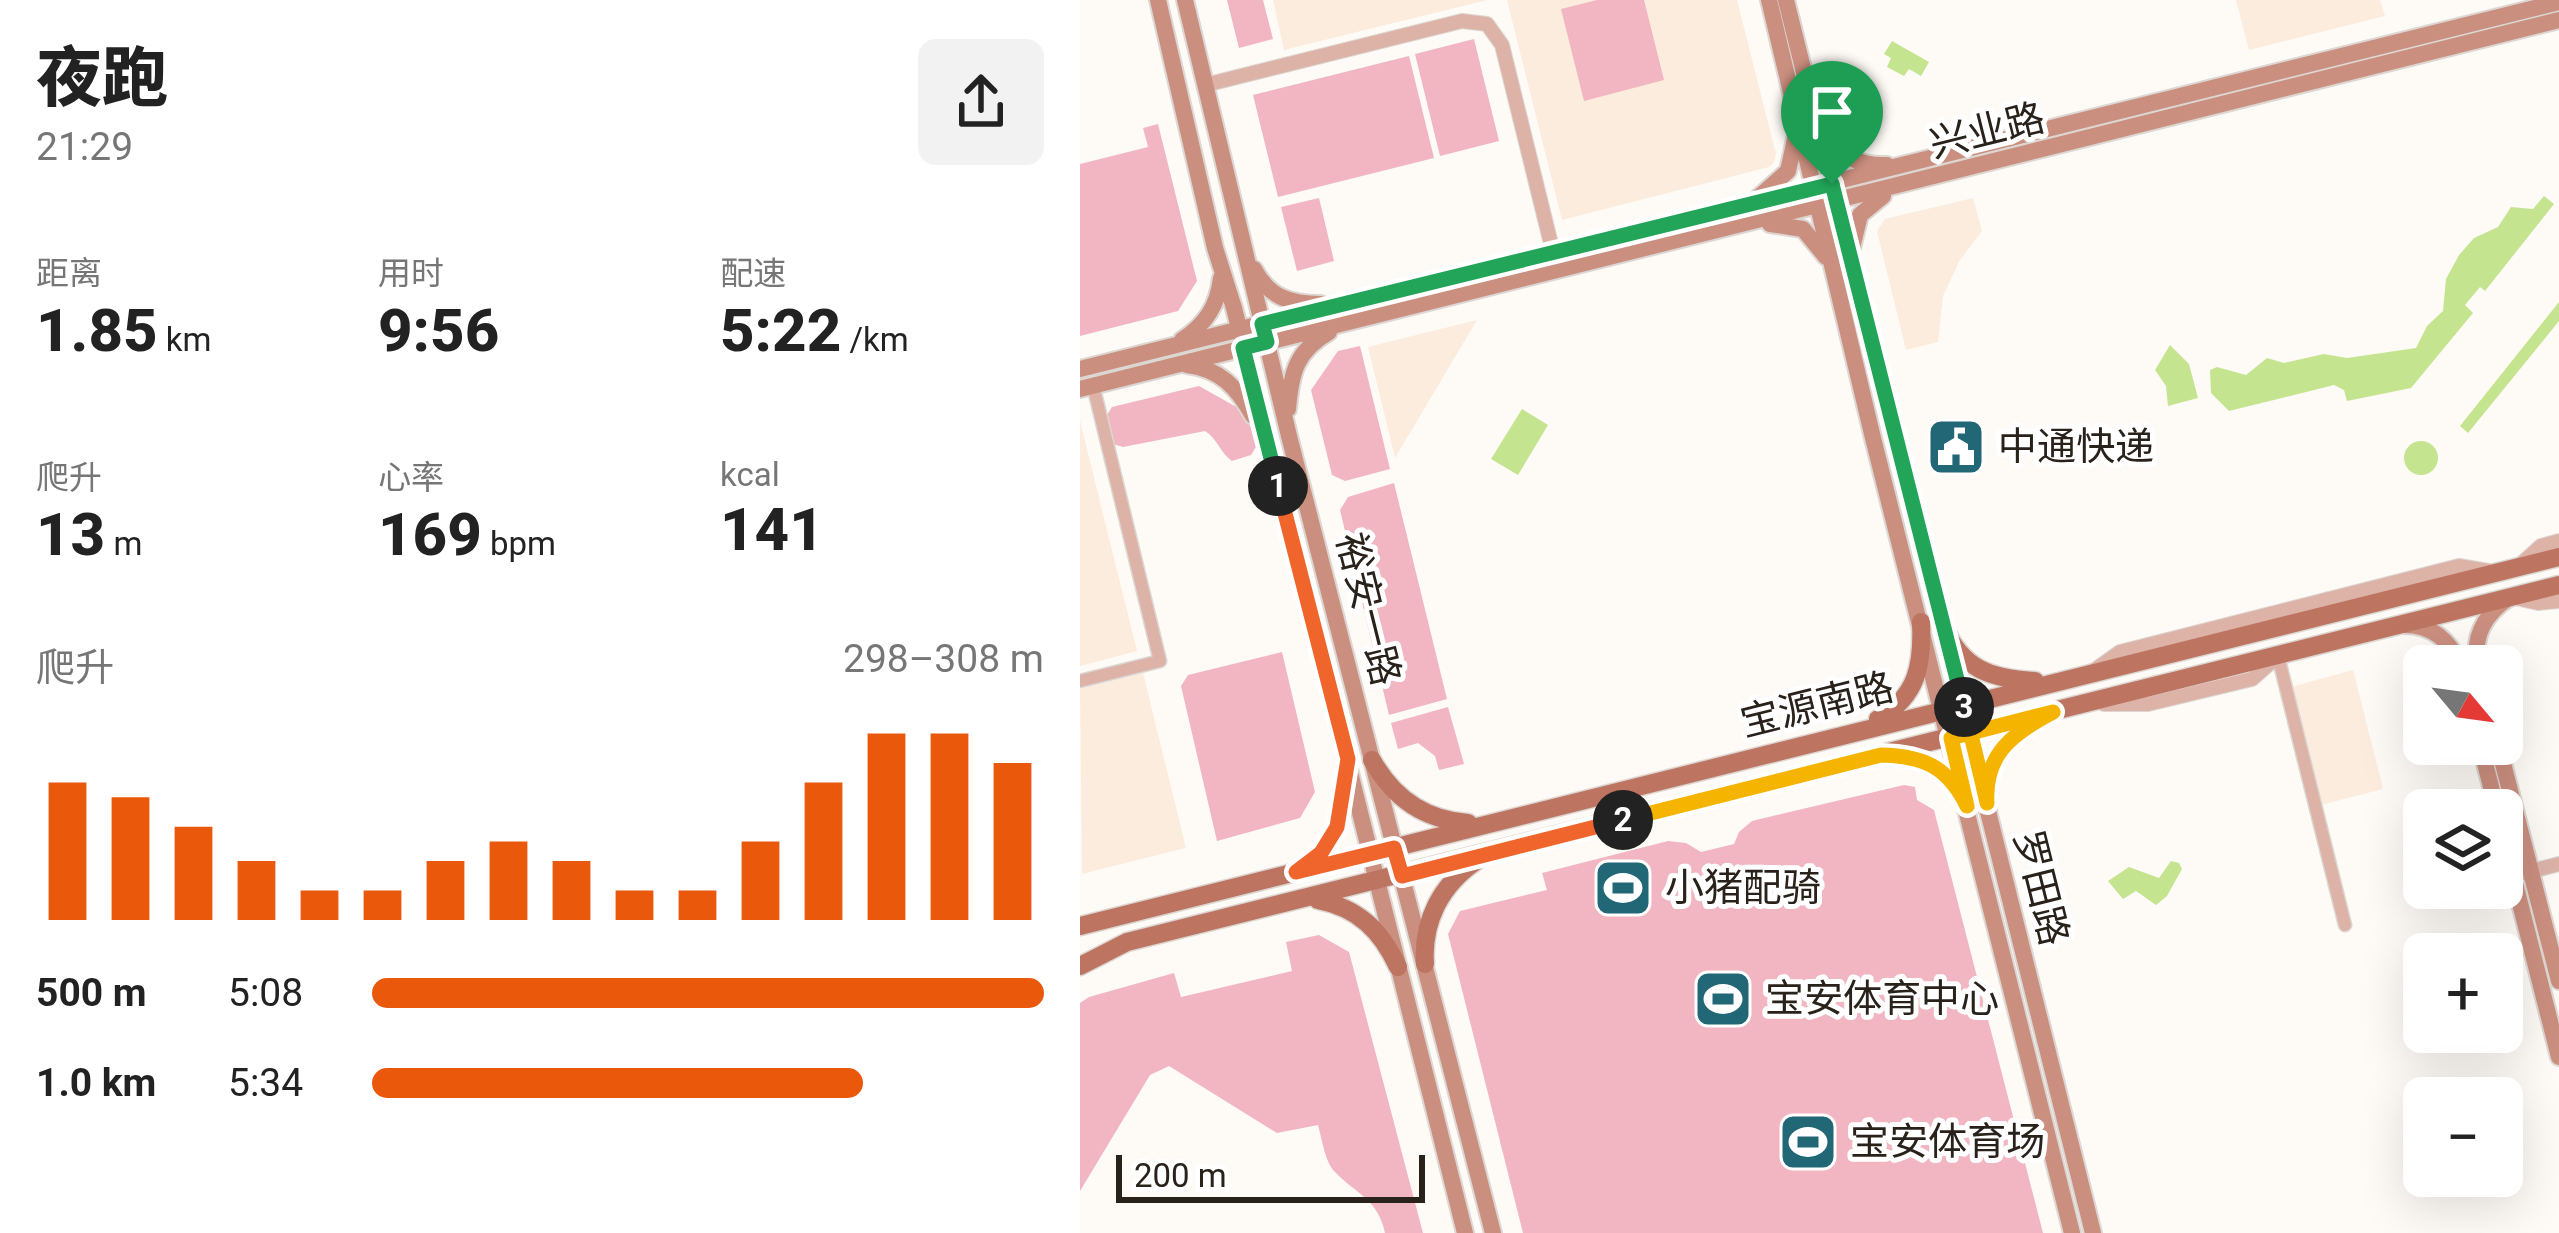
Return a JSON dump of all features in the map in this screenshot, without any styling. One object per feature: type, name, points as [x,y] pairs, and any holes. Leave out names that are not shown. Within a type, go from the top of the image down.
[{"type":"main road","name":"裕安一路","points":[[1158,0],[1215,248],[1465,1233]]},
{"type":"main road","name":"裕安一路","points":[[1185,0],[1288,436],[1493,1233]]},
{"type":"main road","name":"罗田路","points":[[1768,0],[1805,114]]},
{"type":"main road","name":"罗田路","points":[[1786,0],[1805,114],[1825,196],[1944,626],[1953,706],[1951,738],[1977,804],[2092,1233]]},
{"type":"main road","name":"兴业路","points":[[2469,34],[2559,2]]},
{"type":"main road","name":"兴业路","points":[[1086,387],[1174,365],[1264,333],[2469,34],[2559,20]]},
{"type":"main road","points":[[1805,114],[1852,160],[1912,174]]},
{"type":"main road","points":[[1742,216],[1788,171],[1805,114]]},
{"type":"main road","points":[[1845,275],[1860,215],[1912,174]]},
{"type":"main road","points":[[1742,216],[1803,230],[1845,275]]},
{"type":"main road","name":"兴业路","points":[[1360,310],[1553,252],[1742,216]]},
{"type":"main road","points":[[1243,242],[1255,273],[1279,298],[1360,310]]},
{"type":"main road","points":[[1167,347],[1196,330],[1215,305],[1221,275],[1215,248]]},
{"type":"main road","name":"罗田路","points":[[1845,275],[1921,622],[1953,706],[1971,733],[1977,804],[2072,1233]]},
{"type":"main road","points":[[1288,436],[1290,384],[1297,360],[1325,333],[1360,310]]},
{"type":"main road","name":"兴业路","points":[[1080,369],[1167,347],[1241,339]]},
{"type":"main road","points":[[1174,365],[1202,367],[1227,380],[1265,438]]},
{"type":"main road","name":"宝源南路","points":[[1136,909],[2559,556]]},
{"type":"main road","name":"宝源南路","points":[[1127,942],[2559,585]]},
{"type":"main road","points":[[2475,645],[2481,627],[2511,597]]},
{"type":"main road","points":[[1861,728],[1885,716],[1910,693],[1921,665],[1921,622]]},
{"type":"main road","points":[[2397,626],[2414,625],[2440,635],[2447,645]]},
{"type":"main road","points":[[1944,626],[1959,654],[1980,671],[2006,679],[2058,681]]},
{"type":"main road","points":[[1881,755],[1916,758],[1941,768],[1977,804],[2001,747],[2053,712]]},
{"type":"main road","points":[[1296,872],[1321,853],[1337,827],[1348,759]]},
{"type":"main road","points":[[1372,760],[1397,795],[1423,812],[1450,821],[1485,823]]},
{"type":"main road","points":[[1425,964],[1426,934],[1442,894],[1461,872],[1493,853]]},
{"type":"main road","points":[[2523,877],[2559,981]]},
{"type":"main road","points":[[2523,879],[2559,1057]]},
{"type":"main road","points":[[1307,899],[1333,903],[1366,920],[1383,937],[1398,967]]},
{"type":"main road","points":[[1080,912],[1136,909]]},
{"type":"main road","points":[[1080,926],[1136,909]]},
{"type":"main road","points":[[1080,948],[1127,942]]},
{"type":"main road","points":[[1080,966],[1127,942]]},
{"type":"street","points":[[1205,85],[1462,21],[1487,24],[1502,45],[1553,252]]},
{"type":"street","points":[[1080,681],[1160,661],[1086,387]]},
{"type":"street","points":[[2519,566],[2541,546],[2559,541]]},
{"type":"street","points":[[2511,597],[2538,603],[2559,601]]},
{"type":"street","points":[[2278,656],[2345,925]]},
{"type":"street","points":[[2523,874],[2559,864]]},
{"type":"shaded area","points":[[1227,0],[1263,0],[1273,39],[1239,48]]},
{"type":"shaded area","points":[[1273,0],[1487,0],[1284,50]]},
{"type":"shaded area","points":[[1507,0],[1737,0],[1776,154],[1774,162],[1562,220]]},
{"type":"shaded area","points":[[1597,0],[1644,0],[1664,80],[1584,101],[1561,9]]},
{"type":"shaded area","points":[[2236,0],[2380,0],[2385,16],[2249,50]]},
{"type":"shaded area","points":[[1474,39],[1499,141],[1440,156],[1415,54]]},
{"type":"shaded area","points":[[1892,41],[1929,62],[1921,76],[1909,69],[1904,76],[1887,67],[1891,58],[1884,54]]},
{"type":"shaded area","points":[[1409,56],[1434,158],[1278,197],[1253,95]]},
{"type":"shaded area","points":[[1158,124],[1197,281],[1178,311],[1080,336],[1080,164],[1148,147],[1143,128]]},
{"type":"shaded area","points":[[2544,196],[2554,204],[2485,291],[2480,287],[2465,305],[2473,313],[2411,388],[2347,401],[2344,390],[2334,385],[2229,411],[2211,393],[2210,370],[2217,367],[2246,375],[2267,358],[2284,363],[2324,354],[2347,358],[2416,348],[2427,326],[2443,311],[2446,279],[2459,255],[2474,238],[2498,227],[2511,207],[2533,209]]},
{"type":"shaded area","points":[[1319,198],[1334,261],[1297,271],[1281,207]]},
{"type":"shaded area","points":[[1973,198],[1982,231],[1960,260],[1943,296],[1938,342],[1906,350],[1877,231],[1885,219]]},
{"type":"shaded area","points":[[2559,302],[2559,321],[2468,433],[2460,426]]},
{"type":"shaded area","points":[[1477,320],[1395,458],[1368,347]]},
{"type":"shaded area","points":[[2170,345],[2189,364],[2198,398],[2168,406],[2166,386],[2155,370]]},
{"type":"shaded area","points":[[1360,346],[1390,469],[1345,481],[1332,475],[1311,390],[1338,351]]},
{"type":"shaded area","points":[[1199,386],[1247,413],[1256,447],[1251,455],[1232,461],[1205,431],[1123,447],[1113,444],[1107,415],[1112,407]]},
{"type":"shaded area","points":[[1522,409],[1548,425],[1518,475],[1491,459]]},
{"type":"shaded area","points":[[1080,421],[1137,651],[1080,666]]},
{"type":"shaded area","points":[[2421,441],[2433,446],[2438,458],[2433,470],[2421,475],[2409,470],[2404,458],[2409,446]]},
{"type":"shaded area","points":[[1394,483],[1447,699],[1389,715],[1340,510],[1348,497]]},
{"type":"shaded area","points":[[1282,652],[1315,792],[1300,818],[1217,841],[1181,686],[1188,675]]},
{"type":"shaded area","points":[[2353,670],[2383,789],[2321,805],[2291,687]]},
{"type":"shaded area","points":[[1143,673],[1186,848],[1082,874],[1080,689]]},
{"type":"shaded area","points":[[1448,707],[1464,764],[1439,770],[1435,756],[1418,743],[1398,749],[1391,723]]},
{"type":"shaded area","name":"宝安体育中心","points":[[1904,785],[1915,787],[1917,800],[1934,810],[2043,1233],[1523,1233],[1448,934],[1460,911],[1547,890],[1542,873],[1668,841],[1686,843],[1701,852],[1734,844],[1752,821]]},
{"type":"shaded area","points":[[2171,861],[2182,869],[2167,896],[2156,905],[2136,891],[2123,899],[2108,881],[2129,867],[2159,878]]},
{"type":"shaded area","points":[[1319,935],[1349,952],[1423,1233],[1385,1233],[1372,1205],[1332,1168],[1318,1125],[1277,1133],[1169,1066],[1150,1075],[1080,1191],[1080,1003],[1174,973],[1181,997],[1292,971],[1286,942]]},
{"type":"place","name":"中通快递","points":[[1956,447]]},
{"type":"place","name":"小猪配骑","points":[[1623,888]]},
{"type":"place","name":"宝安体育中心","points":[[1723,999]]},
{"type":"place","name":"宝安体育场","points":[[1808,1142]]},
{"type":"route","points":[[1832,184],[1262,324],[1267,342],[1243,348],[1348,759],[1337,827],[1321,853],[1296,872],[1394,848],[1402,876],[1881,755],[1916,758],[1941,768],[1967,806],[1951,738],[1971,733],[2053,712],[2001,747],[1988,776],[1987,803],[1975,748],[1971,733],[1944,626],[1876,365],[1832,184]]}]
